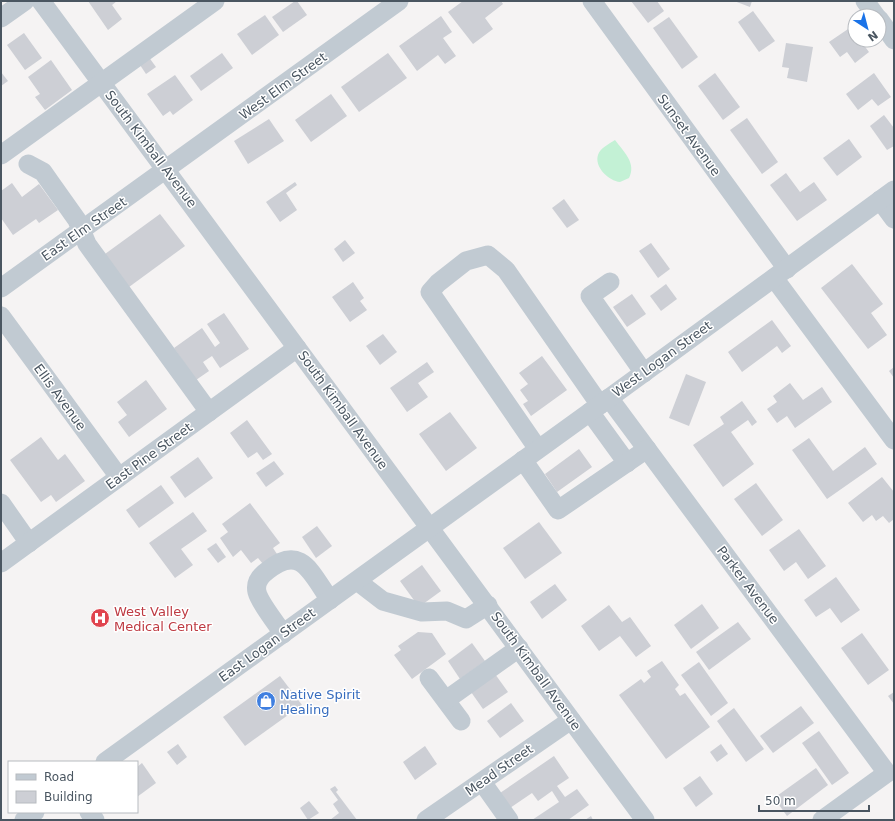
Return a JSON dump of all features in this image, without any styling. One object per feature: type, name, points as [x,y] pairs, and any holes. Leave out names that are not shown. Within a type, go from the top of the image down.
[{"type":"street","points":[[1,18],[25,1]]},
{"type":"street","name":"South Kimball Avenue","points":[[41,1],[488,605],[645,820]]},
{"type":"street","points":[[1,155],[215,1]]},
{"type":"street","name":"West Elm Street","points":[[167,170],[399,1]]},
{"type":"street","name":"Sunset Avenue","points":[[592,1],[894,440]]},
{"type":"street","points":[[887,30],[894,40]]},
{"type":"street","points":[[28,164],[42,172],[50,182],[77,220],[87,244],[209,412]]},
{"type":"street","name":"East Elm Street","points":[[1,288],[167,170]]},
{"type":"street","points":[[887,195],[894,219]]},
{"type":"street","name":"West Logan Street","points":[[430,527],[600,405],[887,195]]},
{"type":"street","points":[[538,449],[430,292],[438,283],[466,261],[488,256],[506,270],[600,405],[627,463]]},
{"type":"street","points":[[610,282],[590,296],[644,373]]},
{"type":"street","name":"Ellis Avenue","points":[[1,316],[119,478]]},
{"type":"street","name":"East Pine Street","points":[[1,563],[297,348]]},
{"type":"street","name":"Parker Avenue","points":[[600,405],[647,449],[887,773],[822,820]]},
{"type":"street","points":[[523,460],[558,510],[647,449]]},
{"type":"street","points":[[1,503],[29,543]]},
{"type":"street","name":"East Logan Street","points":[[106,761],[430,527]]},
{"type":"street","points":[[283,634],[257,593],[257,585],[261,576],[272,567],[283,560],[292,559],[301,562],[330,600]]},
{"type":"street","points":[[357,581],[383,601],[422,612],[447,611],[466,619],[488,605]]},
{"type":"street","points":[[446,700],[519,648]]},
{"type":"street","points":[[429,678],[461,721]]},
{"type":"street","name":"Mead Street","points":[[426,820],[571,720]]},
{"type":"street","points":[[482,782],[509,820]]},
{"type":"street","points":[[24,820],[34,813]]},
{"type":"green space","points":[[615,140],[628,158],[631,167],[629,178],[620,182],[611,179],[603,173],[597,160],[601,150]]},
{"type":"building","points":[[88,1],[117,1],[112,5],[122,19],[108,30]]},
{"type":"building","points":[[297,1],[307,15],[283,32],[272,17]]},
{"type":"building","points":[[463,1],[501,1],[503,4],[485,18],[493,29],[473,44],[448,12]]},
{"type":"building","points":[[631,1],[657,1],[664,11],[648,23]]},
{"type":"building","points":[[734,1],[752,1],[750,7]]},
{"type":"building","points":[[753,11],[775,41],[759,52],[738,22]]},
{"type":"building","points":[[265,15],[279,35],[252,55],[237,34]]},
{"type":"building","points":[[441,16],[452,32],[443,38],[456,56],[445,64],[438,55],[417,71],[399,46]]},
{"type":"building","points":[[669,17],[698,57],[682,69],[653,28]]},
{"type":"building","points":[[847,30],[847,48],[866,48],[869,52],[855,63],[847,52],[840,57],[829,42]]},
{"type":"building","points":[[24,33],[42,58],[25,70],[7,45]]},
{"type":"building","points":[[786,43],[813,47],[807,82],[787,78],[789,68],[782,67]]},
{"type":"building","points":[[222,53],[233,68],[201,91],[190,76]]},
{"type":"building","points":[[388,53],[407,78],[359,112],[341,87]]},
{"type":"building","points":[[148,56],[156,67],[146,74],[138,62]]},
{"type":"building","points":[[51,60],[72,90],[45,110],[35,97],[40,94],[28,77]]},
{"type":"building","points":[[1,72],[8,81],[1,86]]},
{"type":"building","points":[[715,73],[740,107],[723,120],[698,86]]},
{"type":"building","points":[[874,73],[891,97],[878,106],[872,99],[858,110],[846,94]]},
{"type":"building","points":[[175,75],[193,100],[173,115],[170,111],[163,116],[147,94]]},
{"type":"building","points":[[331,94],[347,116],[311,142],[295,120]]},
{"type":"building","points":[[884,115],[894,128],[894,146],[887,150],[870,126]]},
{"type":"building","points":[[747,118],[778,162],[762,174],[730,130]]},
{"type":"building","points":[[269,119],[284,141],[248,164],[234,141]]},
{"type":"building","points":[[849,139],[862,157],[837,176],[823,158]]},
{"type":"building","points":[[786,173],[800,192],[814,182],[827,200],[797,221],[770,185]]},
{"type":"building","points":[[295,182],[297,185],[286,193],[297,210],[280,222],[266,202]]},
{"type":"building","points":[[12,183],[22,197],[39,184],[58,210],[39,223],[36,219],[13,235],[1,218],[1,191]]},
{"type":"building","points":[[564,199],[579,220],[567,228],[552,208]]},
{"type":"building","points":[[160,214],[185,246],[129,287],[105,254]]},
{"type":"building","points":[[345,240],[355,253],[343,262],[334,249]]},
{"type":"building","points":[[651,243],[670,269],[658,278],[639,251]]},
{"type":"building","points":[[852,264],[883,304],[871,313],[887,335],[868,349],[821,288]]},
{"type":"building","points":[[353,282],[364,298],[360,301],[367,310],[350,322],[332,297]]},
{"type":"building","points":[[666,284],[677,299],[661,311],[650,296]]},
{"type":"building","points":[[632,294],[646,314],[627,327],[613,307]]},
{"type":"building","points":[[224,313],[249,349],[220,368],[212,356],[203,362],[209,371],[196,380],[174,348],[202,328],[215,347],[220,343],[207,324]]},
{"type":"building","points":[[772,320],[791,346],[782,353],[777,346],[742,372],[728,352]]},
{"type":"building","points":[[383,334],[397,352],[380,365],[366,346]]},
{"type":"building","points":[[542,356],[567,390],[531,416],[523,404],[528,401],[520,390],[528,384],[519,373]]},
{"type":"building","points":[[427,362],[434,372],[418,383],[428,397],[407,412],[390,388]]},
{"type":"building","points":[[894,367],[894,378],[889,371]]},
{"type":"building","points":[[686,374],[706,382],[689,426],[669,418]]},
{"type":"building","points":[[146,380],[167,409],[129,437],[118,422],[127,415],[117,402]]},
{"type":"building","points":[[790,383],[803,400],[822,387],[832,402],[795,428],[787,416],[777,423],[767,409],[777,402],[773,396]]},
{"type":"building","points":[[742,401],[757,422],[752,426],[748,420],[731,432],[754,464],[723,487],[693,445],[724,424],[720,417]]},
{"type":"building","points":[[450,412],[477,448],[446,471],[419,434]]},
{"type":"building","points":[[247,420],[272,454],[263,460],[257,452],[248,458],[230,433]]},
{"type":"building","points":[[41,437],[58,460],[65,454],[85,481],[56,502],[51,495],[41,502],[10,460]]},
{"type":"building","points":[[809,438],[833,471],[865,447],[877,464],[827,499],[792,450]]},
{"type":"building","points":[[579,449],[592,467],[557,492],[545,474]]},
{"type":"building","points":[[198,457],[213,478],[185,498],[170,477]]},
{"type":"building","points":[[274,461],[284,474],[266,487],[256,473]]},
{"type":"building","points":[[882,477],[894,492],[894,519],[889,523],[883,516],[876,521],[872,515],[863,522],[848,503]]},
{"type":"building","points":[[756,483],[783,520],[762,536],[734,499]]},
{"type":"building","points":[[161,485],[174,503],[139,528],[126,510]]},
{"type":"building","points":[[250,503],[280,543],[273,548],[277,554],[263,564],[258,558],[251,563],[241,550],[233,557],[220,538],[228,532],[222,524]]},
{"type":"building","points":[[193,512],[207,531],[181,549],[193,565],[175,578],[149,543]]},
{"type":"building","points":[[539,522],[562,553],[525,579],[503,548]]},
{"type":"building","points":[[317,526],[332,546],[316,558],[302,537]]},
{"type":"building","points":[[799,529],[826,566],[808,579],[796,562],[784,571],[769,550]]},
{"type":"building","points":[[216,543],[226,557],[218,563],[207,549]]},
{"type":"building","points":[[422,565],[441,591],[419,607],[400,581]]},
{"type":"building","points":[[836,577],[860,610],[841,623],[830,608],[816,617],[804,600]]},
{"type":"building","points":[[555,584],[567,600],[542,619],[530,602]]},
{"type":"building","points":[[702,604],[719,628],[691,649],[674,625]]},
{"type":"building","points":[[609,605],[622,622],[630,617],[651,646],[636,657],[620,636],[599,651],[581,626]]},
{"type":"building","points":[[738,622],[751,639],[709,670],[696,652]]},
{"type":"building","points":[[418,632],[432,633],[446,654],[412,679],[394,655],[401,650],[398,646]]},
{"type":"building","points":[[862,633],[889,670],[868,685],[841,648]]},
{"type":"building","points":[[472,643],[485,661],[460,679],[448,661]]},
{"type":"building","points":[[662,661],[679,685],[675,689],[680,696],[685,693],[710,727],[666,759],[619,695],[641,679],[644,683],[651,677],[647,671]]},
{"type":"building","points":[[699,662],[728,703],[711,716],[681,675]]},
{"type":"building","points":[[495,674],[508,692],[483,709],[471,692]]},
{"type":"building","points":[[280,676],[302,705],[245,746],[223,717]]},
{"type":"building","points":[[894,692],[894,704],[888,696]]},
{"type":"building","points":[[511,703],[524,721],[500,738],[487,721]]},
{"type":"building","points":[[801,706],[814,723],[773,753],[760,736]]},
{"type":"building","points":[[734,708],[764,749],[746,762],[717,721]]},
{"type":"building","points":[[819,731],[849,773],[832,785],[802,743]]},
{"type":"building","points":[[178,744],[187,757],[177,765],[167,752]]},
{"type":"building","points":[[721,744],[728,754],[717,762],[710,752]]},
{"type":"building","points":[[425,746],[437,764],[415,780],[403,762]]},
{"type":"building","points":[[554,756],[569,778],[557,786],[565,797],[577,789],[589,805],[568,820],[532,820],[559,802],[552,791],[538,801],[532,793],[510,808],[500,793]]},
{"type":"building","points":[[142,763],[156,783],[138,796],[138,766]]},
{"type":"building","points":[[816,768],[828,785],[787,816],[774,798]]},
{"type":"building","points":[[700,776],[713,794],[696,807],[683,788]]},
{"type":"building","points":[[335,786],[338,790],[336,792],[357,820],[330,820],[339,813],[333,804],[338,800],[330,789]]},
{"type":"building","points":[[309,801],[319,813],[308,820],[300,808]]},
{"type":"building","points":[[591,816],[593,820],[585,820]]},
{"type":"place","name":"West Valley Medical Center","points":[[100,618]]},
{"type":"place","name":"Native Spirit Healing","points":[[266,701]]}]
